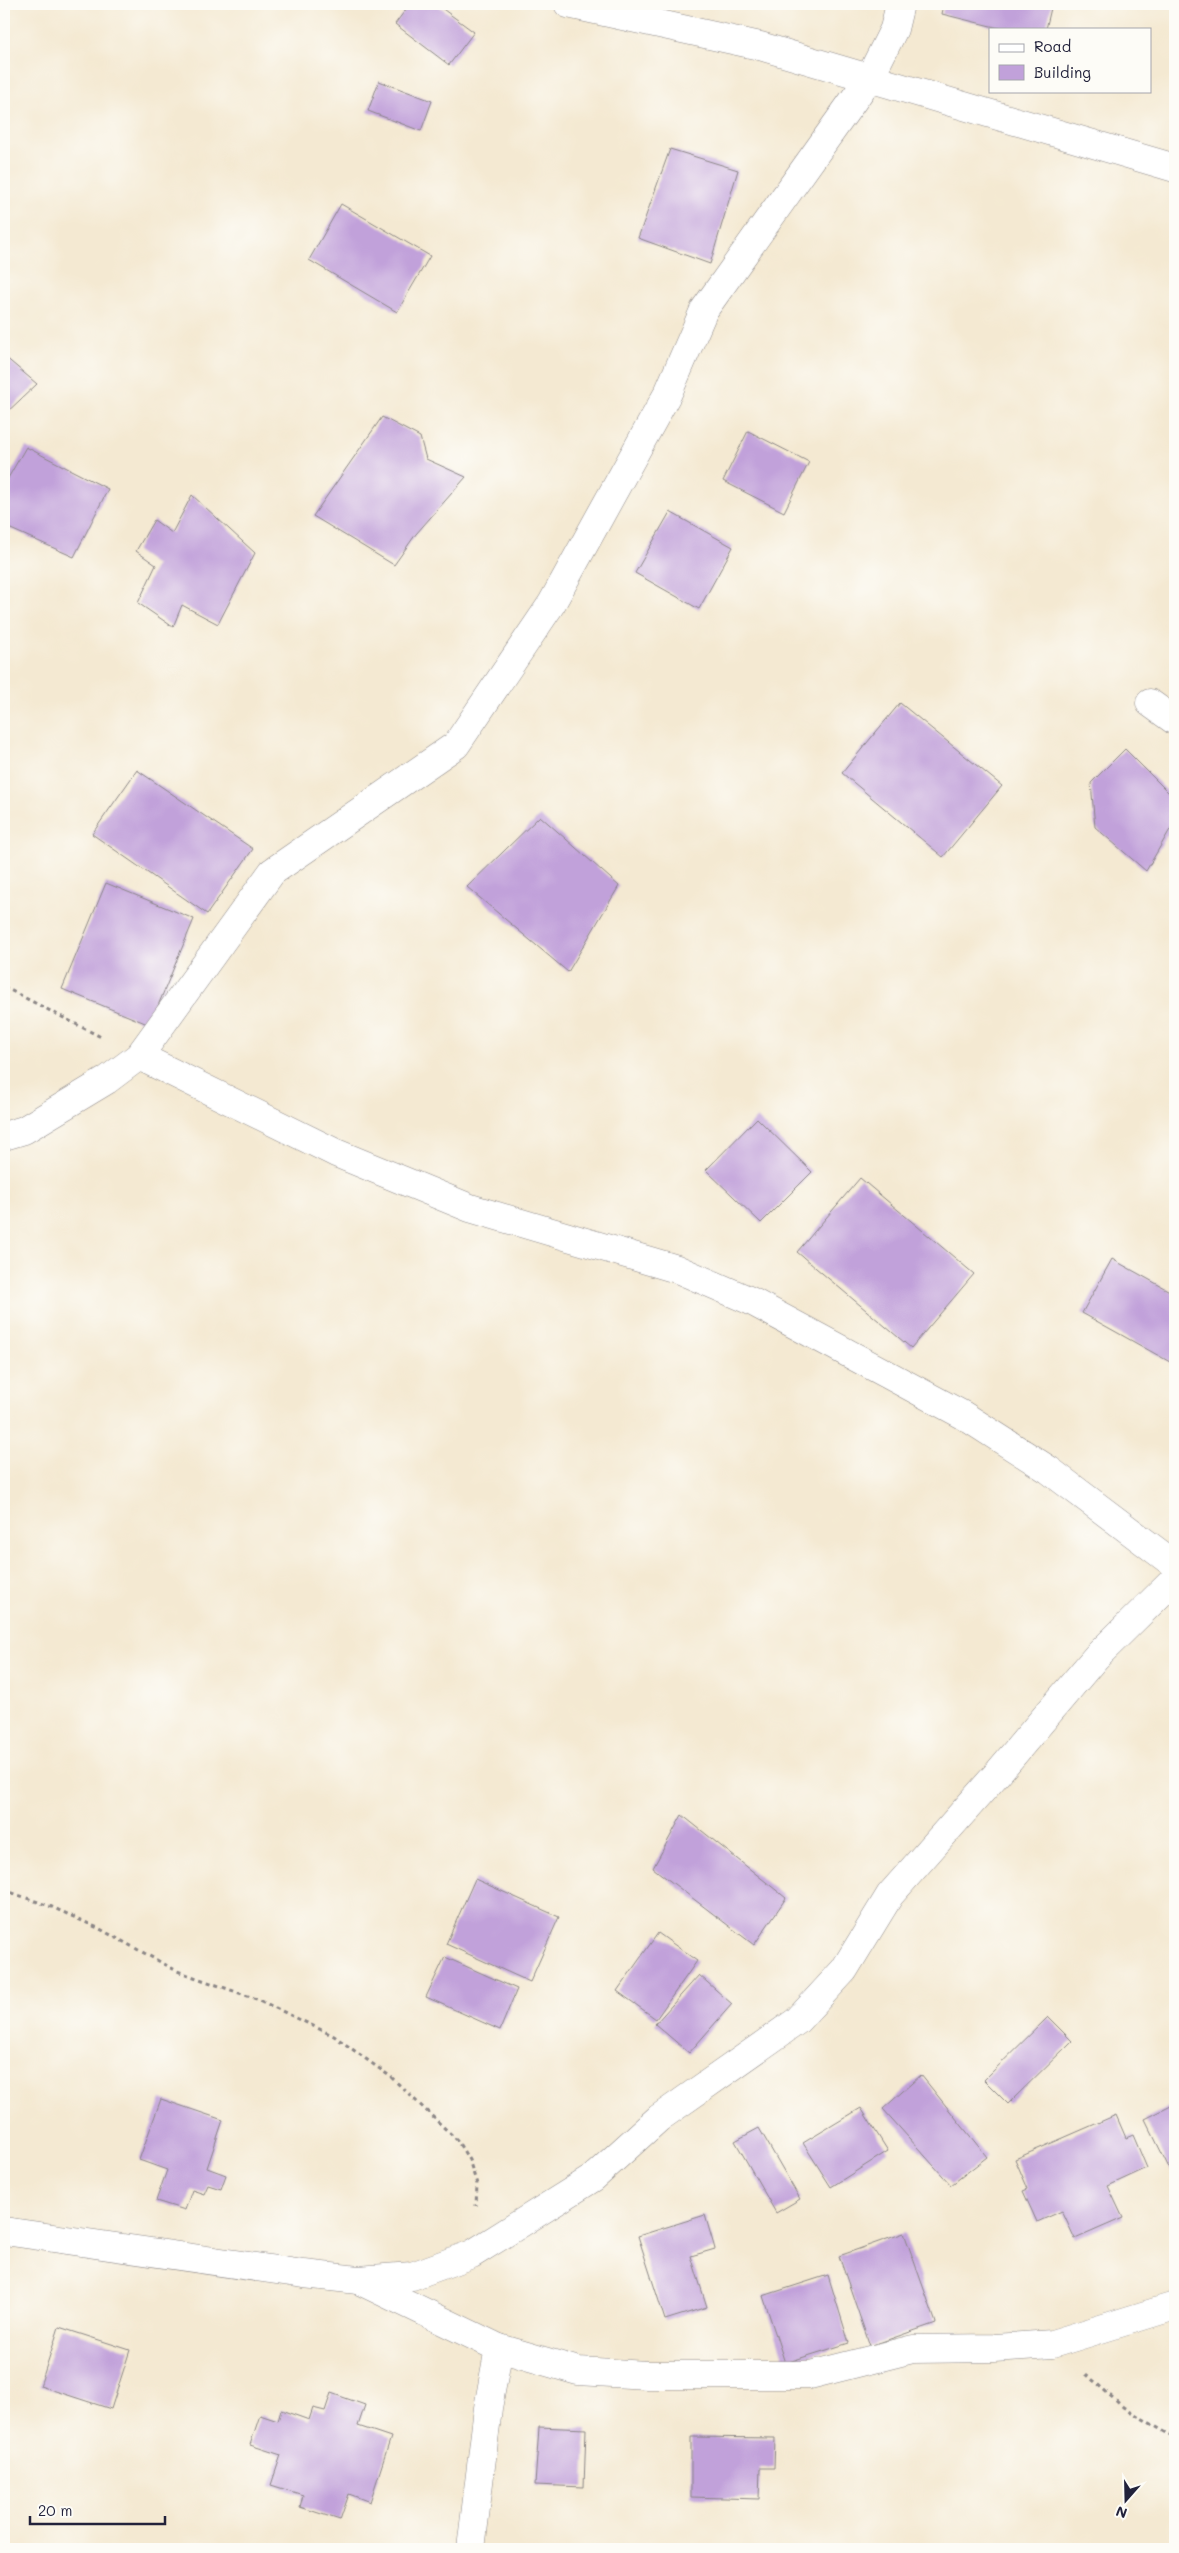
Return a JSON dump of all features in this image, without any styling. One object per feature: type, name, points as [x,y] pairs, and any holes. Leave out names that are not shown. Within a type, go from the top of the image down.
[{"type":"street","points":[[568,4],[760,46],[1175,168]]},
{"type":"street","points":[[4,1136],[24,1130],[107,1080],[139,1056],[272,872],[456,746],[552,603],[668,393],[704,310],[870,77],[894,29],[900,4]]},
{"type":"street","points":[[1150,703],[1175,721]]},
{"type":"street","points":[[139,1056],[336,1153],[470,1208],[676,1269],[751,1301],[970,1420],[1049,1470],[1175,1565]]},
{"type":"street","points":[[4,2231],[358,2280],[412,2276],[472,2254],[593,2178],[659,2118],[797,2021],[844,1970],[890,1895],[996,1775],[1096,1657],[1175,1579]]},
{"type":"street","points":[[358,2280],[499,2348],[578,2371],[712,2377],[810,2375],[914,2349],[994,2348],[1052,2344],[1175,2306]]},
{"type":"street","points":[[471,2549],[488,2408],[499,2348]]},
{"type":"path","points":[[4,987],[139,1056]]},
{"type":"path","points":[[4,1890],[52,1907],[100,1929],[177,1971],[259,2000],[334,2036],[391,2078],[457,2140],[469,2160],[477,2184],[472,2254]]},
{"type":"path","points":[[1052,2344],[1123,2407],[1175,2438]]},
{"type":"building","points":[[410,4],[436,4],[474,32],[449,65],[395,24]]},
{"type":"building","points":[[944,4],[1052,4],[1046,28],[999,28],[942,14]]},
{"type":"building","points":[[379,81],[432,101],[421,131],[368,111]]},
{"type":"building","points":[[670,149],[738,170],[710,264],[638,238]]},
{"type":"building","points":[[341,204],[430,256],[397,312],[309,260]]},
{"type":"building","points":[[4,356],[37,384],[4,415]]},
{"type":"building","points":[[382,417],[420,437],[426,459],[466,477],[416,534],[394,565],[313,516]]},
{"type":"building","points":[[748,431],[809,462],[784,512],[723,481]]},
{"type":"building","points":[[26,447],[108,489],[74,557],[4,526],[4,485]]},
{"type":"building","points":[[192,495],[255,553],[218,624],[182,605],[173,627],[138,603],[156,565],[136,551],[154,520],[172,533]]},
{"type":"building","points":[[670,512],[733,547],[699,609],[635,573]]},
{"type":"building","points":[[900,703],[1002,786],[943,857],[842,773]]},
{"type":"building","points":[[1125,749],[1175,799],[1175,821],[1146,871],[1095,827],[1091,783]]},
{"type":"building","points":[[137,770],[253,849],[207,914],[92,834]]},
{"type":"building","points":[[540,816],[619,886],[568,972],[467,887]]},
{"type":"building","points":[[106,883],[194,919],[150,1025],[62,989]]},
{"type":"building","points":[[757,1118],[812,1172],[761,1223],[706,1170]]},
{"type":"building","points":[[860,1178],[974,1274],[911,1348],[797,1252]]},
{"type":"building","points":[[1112,1259],[1175,1294],[1175,1352],[1170,1362],[1082,1313]]},
{"type":"building","points":[[682,1815],[786,1898],[754,1945],[653,1868]]},
{"type":"building","points":[[475,1879],[559,1917],[530,1982],[446,1944]]},
{"type":"building","points":[[658,1933],[697,1961],[656,2019],[617,1991]]},
{"type":"building","points":[[445,1957],[517,1989],[500,2030],[426,1997]]},
{"type":"building","points":[[699,1975],[732,2004],[689,2053],[655,2024]]},
{"type":"building","points":[[1048,2017],[1072,2041],[1008,2104],[984,2080]]},
{"type":"building","points":[[921,2075],[987,2157],[951,2185],[883,2109]]},
{"type":"building","points":[[161,2099],[223,2120],[207,2168],[226,2175],[221,2189],[208,2185],[204,2194],[192,2190],[185,2210],[156,2201],[167,2170],[139,2160]]},
{"type":"building","points":[[1175,2104],[1175,2180],[1145,2119]]},
{"type":"building","points":[[861,2108],[888,2151],[831,2187],[803,2143]]},
{"type":"building","points":[[1116,2115],[1126,2138],[1133,2135],[1147,2168],[1108,2186],[1123,2218],[1075,2239],[1062,2211],[1037,2222],[1023,2191],[1028,2189],[1015,2159]]},
{"type":"building","points":[[759,2128],[800,2199],[776,2213],[735,2141]]},
{"type":"building","points":[[705,2215],[715,2249],[691,2256],[707,2307],[665,2320],[638,2236]]},
{"type":"building","points":[[904,2233],[936,2323],[870,2346],[839,2256]]},
{"type":"building","points":[[828,2275],[849,2343],[785,2363],[763,2296]]},
{"type":"building","points":[[59,2327],[130,2350],[111,2409],[40,2386]]},
{"type":"building","points":[[331,2393],[365,2405],[358,2426],[391,2437],[370,2502],[349,2494],[340,2520],[300,2507],[303,2495],[271,2485],[281,2455],[250,2445],[260,2415],[278,2421],[281,2410],[309,2420],[313,2408],[325,2411]]},
{"type":"building","points":[[539,2427],[586,2429],[584,2487],[535,2485]]},
{"type":"building","points":[[691,2437],[775,2438],[774,2468],[760,2468],[759,2499],[691,2497]]}]
